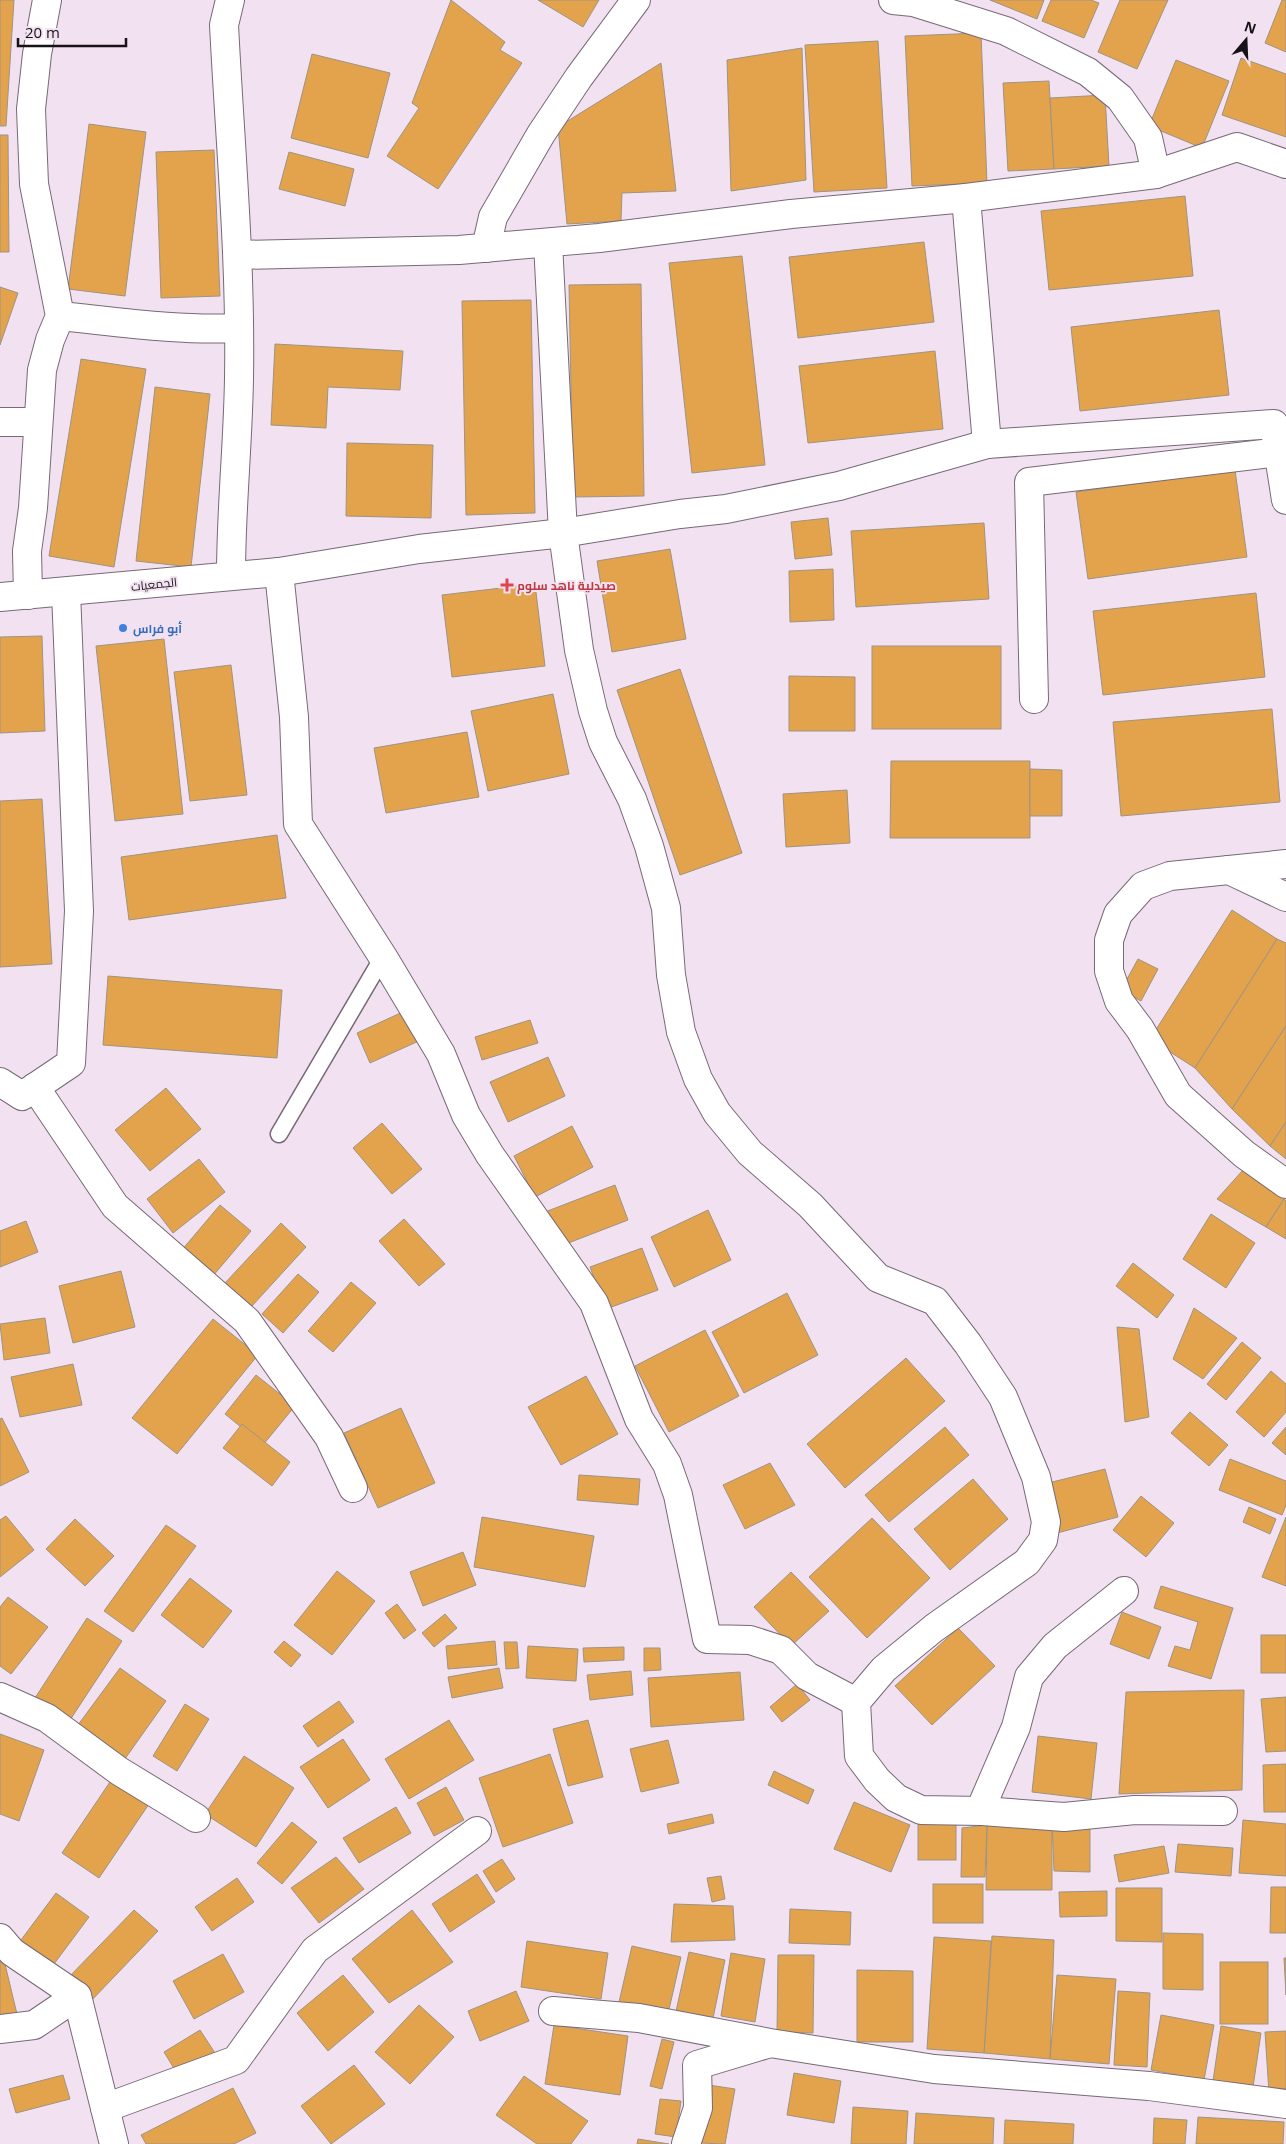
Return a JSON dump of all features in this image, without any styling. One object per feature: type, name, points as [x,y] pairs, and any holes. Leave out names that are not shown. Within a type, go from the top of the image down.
[{"type":"street","points":[[28,595],[27,551],[33,508],[42,370],[50,340],[60,316],[34,184],[31,109],[37,54],[47,0]]},
{"type":"street","points":[[230,0],[224,25],[238,254],[239,379],[231,538],[231,575]]},
{"type":"street","points":[[486,248],[493,217],[541,134],[579,77],[636,0]]},
{"type":"street","points":[[893,0],[913,2],[1006,31],[1088,72],[1120,98],[1148,138],[1156,174]]},
{"type":"street","points":[[238,254],[486,248],[548,243],[791,214],[966,198],[1156,174],[1237,146],[1286,164]]},
{"type":"street","points":[[966,198],[987,444]]},
{"type":"street","points":[[548,243],[563,534],[579,650],[593,711],[603,742],[632,799],[649,846],[666,908],[671,975],[681,1032],[698,1079],[717,1113],[750,1153],[810,1205],[878,1278],[935,1301],[968,1344],[1003,1397],[1036,1477],[1046,1522],[1044,1540],[1027,1562],[934,1628],[884,1670],[856,1702],[859,1756],[877,1780],[896,1798],[922,1810],[982,1810],[1064,1817],[1135,1810],[1224,1811]]},
{"type":"street","points":[[60,316],[151,326],[216,329],[238,328]]},
{"type":"street","points":[[0,422],[38,422]]},
{"type":"street","name":"الجمعيات","points":[[0,598],[231,575],[280,572],[419,549],[563,534],[680,514],[726,509],[839,486],[987,444],[1274,424],[1278,452]]},
{"type":"street","points":[[1034,699],[1030,482],[1278,452],[1286,500]]},
{"type":"street","points":[[280,572],[294,716],[298,824],[383,957],[441,1054],[466,1115],[490,1155],[594,1303],[639,1419],[667,1464],[678,1495],[707,1639],[750,1640],[781,1650],[807,1676],[856,1702]]},
{"type":"street","points":[[0,1082],[22,1096],[71,1063],[79,911],[66,592]]},
{"type":"street","points":[[1286,864],[1170,876],[1143,886],[1118,914],[1109,940],[1109,971],[1119,1001],[1140,1029],[1178,1095],[1244,1154],[1286,1184]]},
{"type":"street","points":[[1229,870],[1286,896]]},
{"type":"street","points":[[35,1087],[114,1206],[248,1321],[329,1437],[353,1488]]},
{"type":"street","points":[[982,1810],[984,1801],[1016,1727],[1028,1678],[1055,1646],[1124,1591]]},
{"type":"street","points":[[0,1697],[47,1718],[119,1771],[196,1818]]},
{"type":"street","points":[[104,2108],[236,2060],[315,1950],[476,1831]]},
{"type":"street","points":[[4,1947],[77,1996],[114,2144]]},
{"type":"street","points":[[0,2029],[34,2025],[77,1996]]},
{"type":"street","points":[[553,2011],[639,2018],[934,2069],[1139,2085],[1286,2104]]},
{"type":"street","points":[[686,2144],[698,2108],[697,2065],[770,2042]]},
{"type":"lane","points":[[279,1134],[383,957]]},
{"type":"building","points":[[0,0],[14,0],[6,126],[0,126]]},
{"type":"building","points":[[451,0],[505,42],[500,50],[522,63],[438,189],[387,156],[419,108],[412,103]]},
{"type":"building","points":[[538,0],[599,0],[583,27]]},
{"type":"building","points":[[990,0],[1044,0],[1037,19]]},
{"type":"building","points":[[1051,0],[1091,0],[1099,3],[1084,38],[1042,21]]},
{"type":"building","points":[[1120,0],[1168,0],[1137,69],[1098,52]]},
{"type":"building","points":[[1282,0],[1286,0],[1286,52],[1265,43]]},
{"type":"building","points":[[981,33],[987,183],[912,186],[905,36]]},
{"type":"building","points":[[878,41],[887,188],[814,192],[805,45]]},
{"type":"building","points":[[802,48],[806,180],[731,191],[727,60]]},
{"type":"building","points":[[312,54],[390,73],[368,158],[291,138]]},
{"type":"building","points":[[1241,58],[1286,74],[1286,137],[1222,115]]},
{"type":"building","points":[[1176,60],[1229,81],[1202,148],[1149,126]]},
{"type":"building","points":[[661,63],[676,191],[622,193],[621,221],[567,224],[558,127]]},
{"type":"building","points":[[1049,81],[1054,169],[1008,171],[1003,83]]},
{"type":"building","points":[[1105,95],[1109,166],[1054,169],[1050,98]]},
{"type":"building","points":[[89,124],[146,132],[125,296],[68,289]]},
{"type":"building","points":[[0,135],[8,135],[9,252],[0,252]]},
{"type":"building","points":[[214,150],[220,296],[161,298],[156,152]]},
{"type":"building","points":[[289,152],[354,169],[345,206],[279,189]]},
{"type":"building","points":[[1185,196],[1193,276],[1049,290],[1041,211]]},
{"type":"building","points":[[924,242],[934,322],[798,338],[789,257]]},
{"type":"building","points":[[742,256],[765,465],[692,473],[669,263]]},
{"type":"building","points":[[641,284],[644,496],[573,497],[569,285]]},
{"type":"building","points":[[0,287],[18,293],[0,345]]},
{"type":"building","points":[[531,300],[535,513],[466,515],[462,301]]},
{"type":"building","points":[[1219,310],[1229,395],[1080,411],[1071,327]]},
{"type":"building","points":[[275,344],[403,351],[400,390],[328,387],[326,428],[271,425]]},
{"type":"building","points":[[935,351],[943,429],[808,443],[799,366]]},
{"type":"building","points":[[81,359],[146,369],[114,567],[49,556]]},
{"type":"building","points":[[155,387],[210,394],[191,567],[136,561]]},
{"type":"building","points":[[347,443],[433,445],[431,518],[346,516]]},
{"type":"building","points":[[1235,470],[1247,557],[1088,579],[1076,492]]},
{"type":"building","points":[[828,518],[832,555],[795,559],[791,522]]},
{"type":"building","points":[[984,523],[989,599],[856,607],[851,531]]},
{"type":"building","points":[[670,549],[686,639],[612,652],[597,561]]},
{"type":"building","points":[[833,569],[834,620],[790,622],[789,571]]},
{"type":"building","points":[[535,584],[545,666],[452,677],[442,595]]},
{"type":"building","points":[[1256,593],[1265,677],[1103,695],[1093,611]]},
{"type":"building","points":[[42,636],[45,731],[0,733],[0,637]]},
{"type":"building","points":[[164,639],[183,814],[115,821],[96,646]]},
{"type":"building","points":[[872,646],[1001,646],[1001,729],[872,729]]},
{"type":"building","points":[[231,665],[247,795],[190,801],[174,672]]},
{"type":"building","points":[[680,669],[742,853],[680,875],[617,690]]},
{"type":"building","points":[[789,676],[855,677],[855,731],[789,731]]},
{"type":"building","points":[[553,694],[569,774],[488,791],[471,711]]},
{"type":"building","points":[[1272,709],[1280,802],[1121,816],[1113,722]]},
{"type":"building","points":[[467,732],[479,797],[386,813],[374,748]]},
{"type":"building","points":[[891,761],[1030,761],[1030,838],[890,838]]},
{"type":"building","points":[[1030,769],[1062,770],[1062,816],[1030,816]]},
{"type":"building","points":[[847,790],[850,843],[786,847],[783,794]]},
{"type":"building","points":[[42,799],[52,964],[0,967],[0,801]]},
{"type":"building","points":[[277,835],[286,898],[129,920],[121,857]]},
{"type":"building","points":[[1232,910],[1277,939],[1195,1068],[1150,1039]]},
{"type":"building","points":[[1277,939],[1286,943],[1286,1026],[1232,1109],[1195,1068]]},
{"type":"building","points":[[1138,959],[1158,969],[1141,1001],[1121,990]]},
{"type":"building","points":[[108,976],[282,990],[277,1058],[103,1045]]},
{"type":"building","points":[[407,1010],[421,1040],[370,1063],[357,1033]]},
{"type":"building","points":[[530,1020],[538,1043],[482,1060],[475,1037]]},
{"type":"building","points":[[1286,1026],[1286,1122],[1270,1146],[1232,1109]]},
{"type":"building","points":[[548,1057],[565,1096],[508,1122],[490,1082]]},
{"type":"building","points":[[166,1088],[201,1129],[150,1171],[115,1130]]},
{"type":"building","points":[[1286,1122],[1286,1159],[1270,1146]]},
{"type":"building","points":[[382,1123],[422,1169],[392,1194],[353,1148]]},
{"type":"building","points":[[572,1126],[593,1167],[535,1197],[514,1156]]},
{"type":"building","points":[[199,1159],[225,1192],[173,1233],[147,1199]]},
{"type":"building","points":[[1243,1170],[1284,1199],[1266,1227],[1217,1199]]},
{"type":"building","points":[[615,1185],[628,1220],[558,1247],[545,1212]]},
{"type":"building","points":[[1284,1199],[1286,1201],[1286,1239],[1266,1227]]},
{"type":"building","points":[[220,1205],[251,1231],[212,1277],[181,1251]]},
{"type":"building","points":[[708,1210],[731,1260],[674,1287],[651,1237]]},
{"type":"building","points":[[1211,1214],[1255,1243],[1226,1288],[1183,1259]]},
{"type":"building","points":[[404,1219],[445,1264],[419,1286],[379,1241]]},
{"type":"building","points":[[26,1221],[38,1252],[0,1267],[0,1231]]},
{"type":"building","points":[[281,1223],[306,1247],[252,1306],[225,1283]]},
{"type":"building","points":[[642,1248],[658,1290],[606,1309],[590,1267]]},
{"type":"building","points":[[1133,1263],[1174,1295],[1157,1318],[1116,1286]]},
{"type":"building","points":[[121,1271],[135,1327],[73,1343],[59,1286]]},
{"type":"building","points":[[298,1274],[319,1292],[283,1333],[262,1314]]},
{"type":"building","points":[[351,1282],[376,1303],[333,1352],[308,1331]]},
{"type":"building","points":[[787,1293],[818,1355],[744,1393],[712,1332]]},
{"type":"building","points":[[1194,1308],[1237,1338],[1203,1379],[1173,1359]]},
{"type":"building","points":[[45,1318],[50,1353],[4,1360],[0,1324]]},
{"type":"building","points":[[213,1319],[258,1355],[177,1454],[132,1418]]},
{"type":"building","points":[[1117,1327],[1139,1329],[1149,1417],[1125,1422]]},
{"type":"building","points":[[705,1330],[739,1396],[669,1432],[635,1366]]},
{"type":"building","points":[[1242,1342],[1261,1358],[1226,1400],[1207,1384]]},
{"type":"building","points":[[906,1358],[945,1401],[845,1488],[807,1444]]},
{"type":"building","points":[[73,1364],[82,1405],[20,1417],[11,1377]]},
{"type":"building","points":[[1271,1371],[1286,1384],[1286,1412],[1264,1437],[1236,1412]]},
{"type":"building","points":[[256,1375],[295,1406],[263,1445],[225,1414]]},
{"type":"building","points":[[586,1376],[618,1434],[561,1465],[528,1407]]},
{"type":"building","points":[[401,1408],[435,1483],[378,1508],[344,1433]]},
{"type":"building","points":[[1190,1412],[1228,1445],[1209,1466],[1171,1433]]},
{"type":"building","points":[[2,1418],[29,1472],[0,1486],[0,1419]]},
{"type":"building","points":[[242,1424],[290,1462],[272,1486],[223,1448]]},
{"type":"building","points":[[945,1427],[969,1455],[889,1522],[865,1495]]},
{"type":"building","points":[[1286,1427],[1286,1455],[1272,1443]]},
{"type":"building","points":[[1230,1459],[1286,1481],[1286,1505],[1282,1515],[1219,1490]]},
{"type":"building","points":[[770,1463],[795,1505],[745,1529],[723,1485]]},
{"type":"building","points":[[1105,1469],[1118,1517],[1057,1533],[1044,1484]]},
{"type":"building","points":[[579,1475],[640,1479],[638,1505],[577,1500]]},
{"type":"building","points":[[973,1479],[1008,1519],[950,1570],[914,1529]]},
{"type":"building","points":[[1141,1496],[1174,1523],[1146,1557],[1113,1530]]},
{"type":"building","points":[[1249,1507],[1276,1519],[1270,1534],[1243,1522]]},
{"type":"building","points":[[6,1516],[34,1550],[0,1577],[0,1520]]},
{"type":"building","points":[[482,1517],[594,1536],[585,1587],[474,1567]]},
{"type":"building","points":[[1286,1517],[1286,1586],[1262,1577]]},
{"type":"building","points":[[872,1518],[930,1578],[867,1638],[809,1577]]},
{"type":"building","points":[[75,1519],[114,1556],[85,1586],[46,1549]]},
{"type":"building","points":[[166,1525],[196,1546],[133,1632],[104,1611]]},
{"type":"building","points":[[463,1552],[476,1585],[423,1606],[410,1572]]},
{"type":"building","points":[[337,1571],[375,1601],[332,1655],[294,1625]]},
{"type":"building","points":[[791,1572],[829,1611],[791,1646],[754,1607]]},
{"type":"building","points":[[190,1578],[232,1611],[203,1648],[161,1615]]},
{"type":"building","points":[[1161,1586],[1233,1608],[1211,1679],[1168,1666],[1175,1646],[1190,1650],[1198,1622],[1154,1608]]},
{"type":"building","points":[[8,1597],[48,1627],[11,1674],[0,1666],[0,1607]]},
{"type":"building","points":[[397,1604],[416,1630],[404,1639],[385,1613]]},
{"type":"building","points":[[1122,1612],[1161,1627],[1149,1659],[1110,1644]]},
{"type":"building","points":[[445,1614],[457,1628],[434,1647],[422,1633]]},
{"type":"building","points":[[87,1618],[122,1641],[70,1720],[35,1698]]},
{"type":"building","points":[[958,1628],[995,1666],[932,1725],[895,1686]]},
{"type":"building","points":[[1261,1635],[1286,1635],[1286,1673],[1261,1673]]},
{"type":"building","points":[[284,1641],[301,1655],[291,1667],[274,1652]]},
{"type":"building","points":[[495,1641],[497,1665],[448,1669],[446,1646]]},
{"type":"building","points":[[504,1642],[517,1642],[519,1668],[506,1669]]},
{"type":"building","points":[[528,1646],[578,1649],[576,1681],[526,1678]]},
{"type":"building","points":[[624,1647],[624,1660],[584,1662],[583,1648]]},
{"type":"building","points":[[644,1648],[660,1648],[661,1670],[644,1671]]},
{"type":"building","points":[[120,1668],[166,1701],[122,1763],[75,1729]]},
{"type":"building","points":[[499,1668],[503,1688],[452,1698],[448,1677]]},
{"type":"building","points":[[631,1671],[633,1695],[590,1700],[587,1675]]},
{"type":"building","points":[[740,1672],[744,1720],[651,1727],[648,1678]]},
{"type":"building","points":[[797,1684],[810,1700],[782,1722],[770,1707]]},
{"type":"building","points":[[1244,1690],[1242,1790],[1119,1794],[1126,1692]]},
{"type":"building","points":[[1286,1697],[1286,1751],[1266,1752],[1261,1699]]},
{"type":"building","points":[[339,1701],[354,1722],[318,1747],[303,1726]]},
{"type":"building","points":[[185,1704],[209,1719],[177,1771],[153,1756]]},
{"type":"building","points":[[449,1720],[474,1760],[409,1799],[385,1759]]},
{"type":"building","points":[[588,1720],[603,1777],[568,1786],[553,1729]]},
{"type":"building","points":[[0,1734],[44,1750],[19,1821],[0,1814]]},
{"type":"building","points":[[1038,1736],[1097,1743],[1091,1799],[1032,1792]]},
{"type":"building","points":[[343,1739],[370,1780],[328,1808],[300,1767]]},
{"type":"building","points":[[668,1740],[679,1783],[641,1792],[630,1749]]},
{"type":"building","points":[[550,1754],[573,1823],[503,1847],[479,1778]]},
{"type":"building","points":[[244,1756],[294,1788],[256,1847],[205,1814]]},
{"type":"building","points":[[1286,1764],[1286,1812],[1264,1812],[1263,1765]]},
{"type":"building","points":[[774,1771],[814,1790],[808,1804],[768,1785]]},
{"type":"building","points":[[112,1779],[149,1804],[99,1878],[62,1853]]},
{"type":"building","points":[[446,1787],[464,1820],[434,1836],[417,1803]]},
{"type":"building","points":[[854,1802],[910,1825],[891,1872],[834,1849]]},
{"type":"building","points":[[396,1807],[411,1833],[359,1863],[343,1838]]},
{"type":"building","points":[[712,1814],[714,1823],[669,1834],[667,1824]]},
{"type":"building","points":[[1243,1820],[1286,1824],[1286,1876],[1239,1873]]},
{"type":"building","points":[[1052,1821],[1090,1822],[1090,1872],[1054,1871]]},
{"type":"building","points":[[292,1822],[317,1842],[282,1884],[257,1863]]},
{"type":"building","points":[[918,1822],[956,1822],[956,1860],[918,1860]]},
{"type":"building","points":[[987,1825],[1052,1826],[1052,1890],[986,1890]]},
{"type":"building","points":[[987,1825],[985,1877],[961,1877],[962,1828]]},
{"type":"building","points":[[1178,1844],[1233,1848],[1231,1876],[1175,1872]]},
{"type":"building","points":[[1164,1846],[1169,1873],[1119,1882],[1114,1855]]},
{"type":"building","points":[[336,1857],[364,1889],[319,1923],[291,1888]]},
{"type":"building","points":[[502,1859],[515,1879],[496,1892],[483,1871]]},
{"type":"building","points":[[477,1874],[495,1902],[450,1932],[432,1904]]},
{"type":"building","points":[[721,1876],[725,1899],[712,1902],[707,1878]]},
{"type":"building","points":[[237,1878],[254,1902],[212,1931],[195,1907]]},
{"type":"building","points":[[933,1884],[983,1884],[983,1923],[933,1923]]},
{"type":"building","points":[[1271,1887],[1286,1887],[1286,1933],[1270,1933]]},
{"type":"building","points":[[1116,1888],[1162,1888],[1162,1942],[1116,1941]]},
{"type":"building","points":[[1107,1891],[1107,1916],[1060,1917],[1059,1892]]},
{"type":"building","points":[[56,1893],[89,1917],[51,1968],[18,1944]]},
{"type":"building","points":[[674,1904],[733,1906],[735,1940],[671,1942]]},
{"type":"building","points":[[790,1909],[851,1912],[850,1945],[789,1943]]},
{"type":"building","points":[[134,1910],[158,1931],[90,2002],[67,1979]]},
{"type":"building","points":[[412,1910],[453,1962],[389,2003],[352,1959]]},
{"type":"building","points":[[1163,1933],[1203,1934],[1203,1990],[1163,1989]]},
{"type":"building","points":[[992,1936],[1054,1940],[1050,2059],[984,2053]]},
{"type":"building","points":[[934,1937],[991,1941],[984,2053],[927,2049]]},
{"type":"building","points":[[527,1941],[608,1953],[601,1999],[521,1987]]},
{"type":"building","points":[[632,1946],[681,1957],[668,2014],[619,2002]]},
{"type":"building","points":[[689,1952],[725,1960],[712,2023],[675,2016]]},
{"type":"building","points":[[731,1953],[765,1959],[755,2022],[721,2016]]},
{"type":"building","points":[[223,1954],[244,1992],[194,2019],[173,1981]]},
{"type":"building","points":[[778,1955],[814,1955],[813,2033],[777,2032]]},
{"type":"building","points":[[1284,1958],[1286,1958],[1286,1995]]},
{"type":"building","points":[[4,1960],[17,2014],[0,2018],[0,1961]]},
{"type":"building","points":[[1220,1962],[1268,1962],[1268,2024],[1220,2024]]},
{"type":"building","points":[[857,1970],[913,1971],[913,2042],[857,2042]]},
{"type":"building","points":[[343,1975],[374,2012],[328,2051],[297,2013]]},
{"type":"building","points":[[1057,1975],[1116,1979],[1109,2064],[1050,2059]]},
{"type":"building","points":[[516,1991],[529,2021],[480,2041],[468,2011]]},
{"type":"building","points":[[1118,1991],[1150,1993],[1147,2067],[1114,2065]]},
{"type":"building","points":[[419,2005],[454,2037],[410,2084],[375,2052]]},
{"type":"building","points":[[1161,2015],[1214,2025],[1204,2080],[1151,2070]]},
{"type":"building","points":[[554,2025],[628,2036],[620,2095],[545,2084]]},
{"type":"building","points":[[1221,2026],[1261,2033],[1253,2087],[1213,2081]]},
{"type":"building","points":[[200,2030],[215,2053],[178,2075],[164,2052]]},
{"type":"building","points":[[1286,2031],[1286,2092],[1269,2093],[1265,2032]]},
{"type":"building","points":[[662,2039],[674,2042],[662,2089],[650,2086]]},
{"type":"building","points":[[354,2065],[385,2104],[331,2144],[301,2106]]},
{"type":"building","points":[[794,2073],[841,2081],[834,2123],[787,2115]]},
{"type":"building","points":[[63,2075],[70,2099],[16,2113],[9,2089]]},
{"type":"building","points":[[524,2076],[588,2121],[571,2144],[537,2144],[496,2115]]},
{"type":"building","points":[[709,2085],[735,2089],[725,2144],[699,2143]]},
{"type":"building","points":[[233,2088],[256,2133],[234,2144],[146,2144],[141,2135]]},
{"type":"building","points":[[660,2099],[681,2101],[676,2137],[655,2134]]},
{"type":"building","points":[[853,2107],[908,2111],[906,2144],[851,2144]]},
{"type":"building","points":[[916,2113],[994,2118],[993,2144],[914,2144]]},
{"type":"building","points":[[1198,2117],[1284,2122],[1283,2144],[1196,2144]]},
{"type":"building","points":[[1154,2118],[1187,2120],[1185,2144],[1153,2144]]},
{"type":"building","points":[[1005,2120],[1074,2124],[1073,2144],[1004,2144]]},
{"type":"building","points":[[638,2139],[669,2144],[637,2144]]},
{"type":"place","name":"صيدلية ناهد سلوم","points":[[507,585]]},
{"type":"place","name":"أبو فراس","points":[[123,628]]}]
